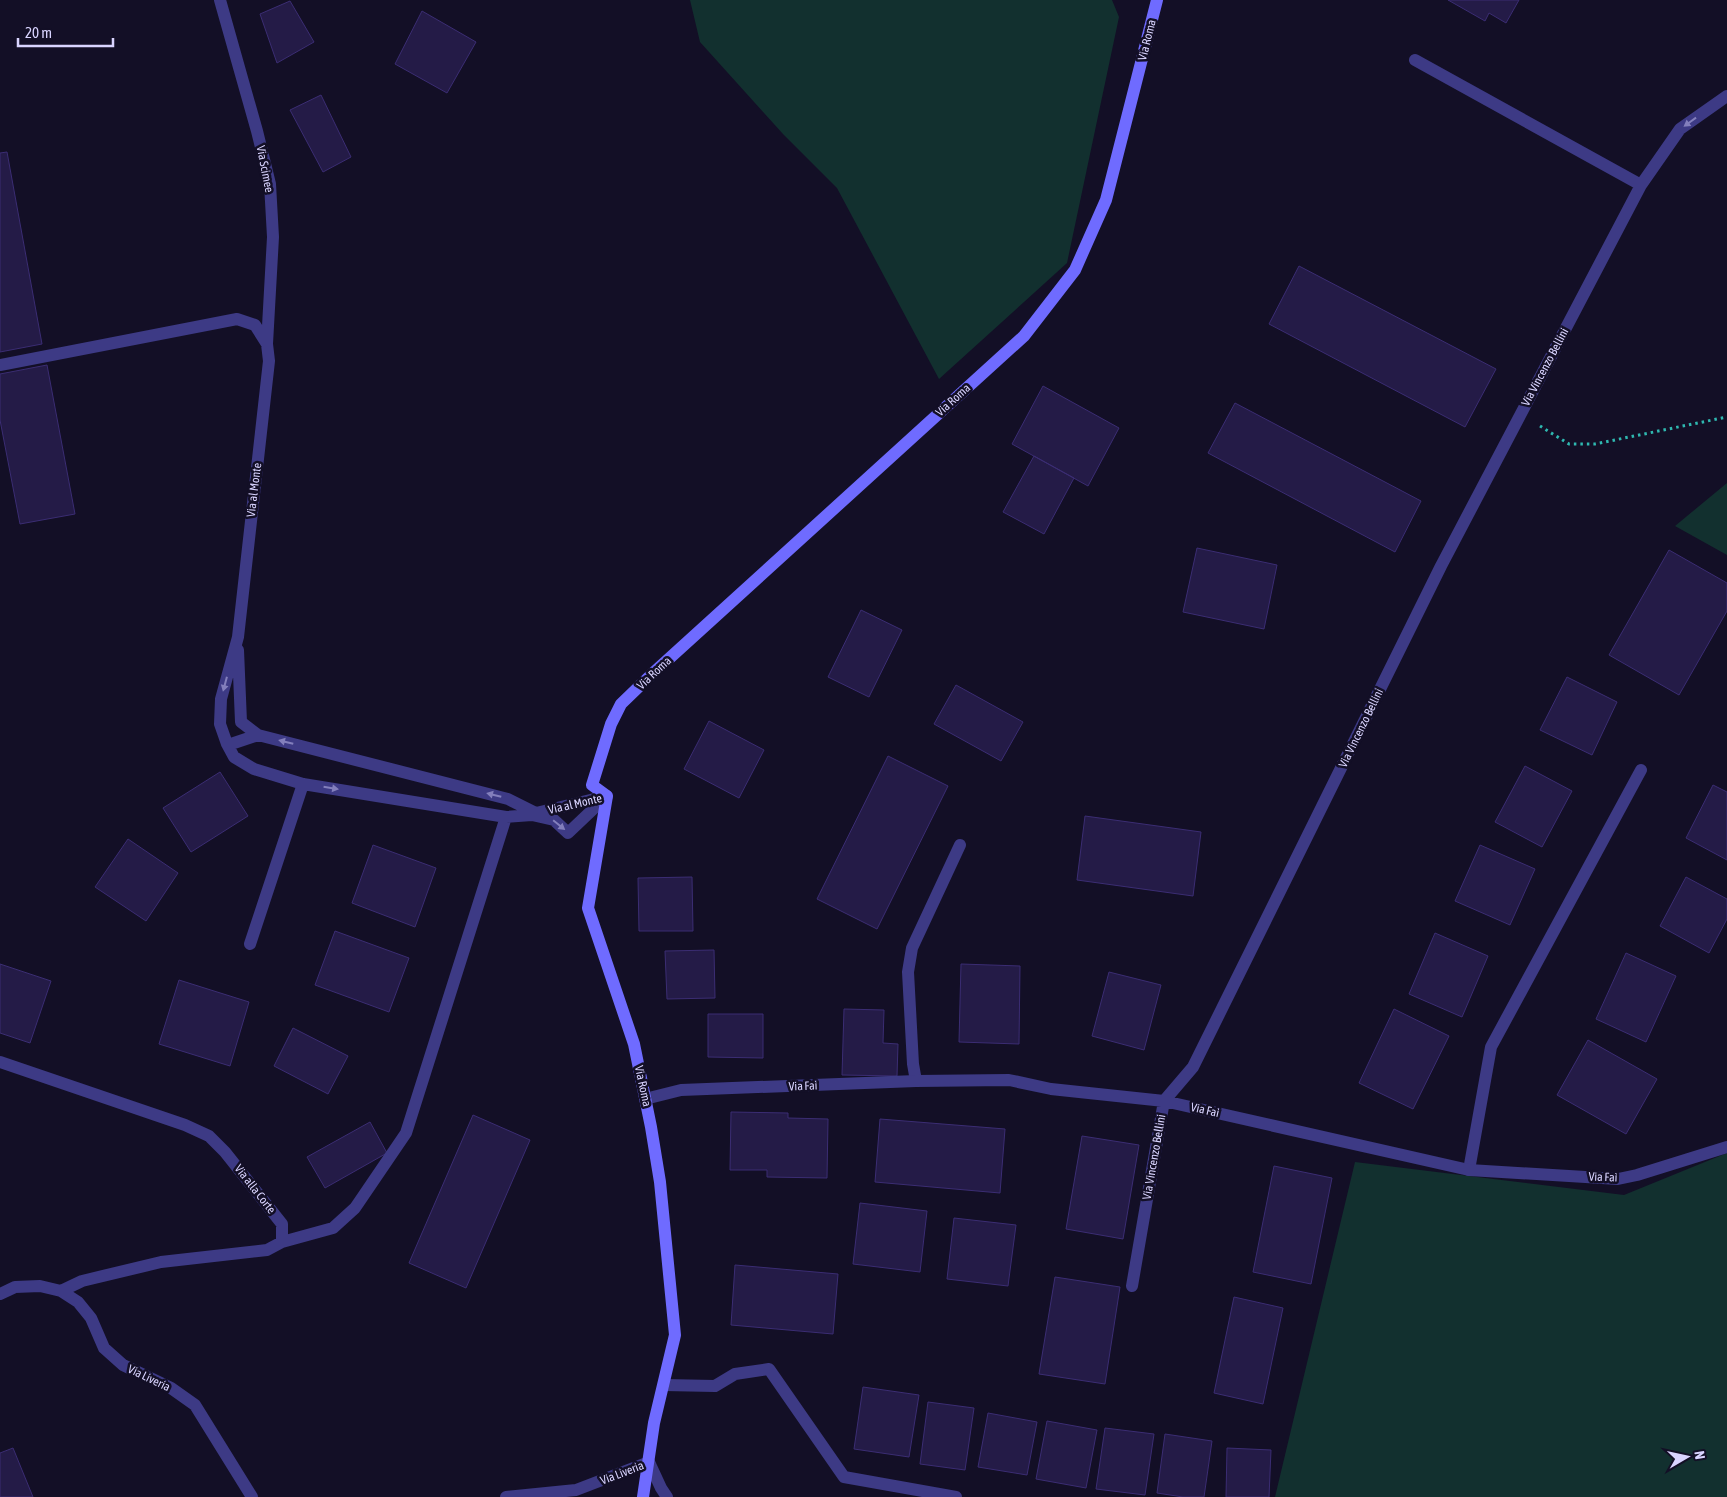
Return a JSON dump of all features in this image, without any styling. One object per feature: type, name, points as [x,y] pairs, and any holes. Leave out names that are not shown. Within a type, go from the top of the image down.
[{"type":"street","name":"Via Scimee","points":[[220,0],[270,184],[273,237],[267,344]]},
{"type":"street","name":"Via Roma","points":[[643,1497],[654,1423],[675,1335],[660,1182],[634,1044],[588,908],[607,796],[592,785],[611,724],[620,704],[1024,336],[1075,270],[1106,200],[1158,0]]},
{"type":"street","points":[[1415,60],[1641,185]]},
{"type":"street","name":"Via Vincenzo Bellini","points":[[1132,1286],[1164,1101],[1193,1067],[1440,566],[1641,185],[1680,129],[1727,96]]},
{"type":"street","points":[[0,365],[237,319],[255,326],[267,344]]},
{"type":"street","name":"Via al Monte","points":[[267,344],[269,361],[238,637],[241,722],[258,734],[508,799],[536,813],[607,796]]},
{"type":"street","name":"Via al Monte","points":[[238,637],[221,699],[220,724],[234,757],[254,770],[303,784],[506,817],[532,816],[554,820],[568,833],[607,796]]},
{"type":"street","points":[[227,744],[258,734]]},
{"type":"street","points":[[1469,1170],[1491,1048],[1641,770]]},
{"type":"street","points":[[250,944],[303,784]]},
{"type":"street","points":[[61,1291],[82,1281],[160,1262],[267,1250],[282,1242],[333,1228],[355,1208],[406,1133],[506,817]]},
{"type":"street","points":[[916,1081],[913,1064],[908,972],[912,948],[960,846]]},
{"type":"street","name":"Via alla Corte","points":[[0,1062],[185,1125],[209,1136],[226,1152],[282,1224],[282,1242]]},
{"type":"street","name":"Via Faì","points":[[645,1099],[680,1090],[916,1081],[1009,1080],[1051,1089],[1164,1101],[1469,1170],[1618,1179],[1637,1176],[1727,1147]]},
{"type":"street","name":"Via Liveria","points":[[0,1294],[15,1287],[40,1286],[61,1291],[78,1302],[91,1318],[104,1348],[123,1366],[171,1388],[195,1405],[252,1497]]},
{"type":"street","points":[[664,1385],[715,1386],[734,1374],[769,1369],[844,1477],[956,1497]]},
{"type":"street","points":[[649,1462],[661,1488],[668,1497]]},
{"type":"street","name":"Via Liveria","points":[[506,1497],[576,1490],[649,1462]]},
{"type":"path","points":[[1520,415],[1570,444],[1595,444],[1727,417]]},
{"type":"green space","points":[[690,0],[1112,0],[1119,17],[1067,263],[939,379],[837,188],[783,134],[700,42]]},
{"type":"green space","points":[[1727,483],[1727,555],[1675,526]]},
{"type":"green space","points":[[1727,1153],[1727,1497],[1275,1497],[1355,1162],[1624,1195]]},
{"type":"building","points":[[1448,0],[1519,0],[1506,23],[1489,13],[1485,21]]},
{"type":"building","points":[[290,1],[314,42],[277,63],[260,14]]},
{"type":"building","points":[[422,11],[476,42],[447,93],[395,64]]},
{"type":"building","points":[[321,95],[351,157],[323,172],[290,110]]},
{"type":"building","points":[[7,152],[42,344],[0,352],[0,153]]},
{"type":"building","points":[[1299,266],[1496,369],[1465,427],[1269,324]]},
{"type":"building","points":[[47,365],[75,514],[20,524],[0,420],[0,374]]},
{"type":"building","points":[[1043,386],[1119,428],[1088,486],[1012,444]]},
{"type":"building","points":[[1235,403],[1421,501],[1395,552],[1208,453]]},
{"type":"building","points":[[1034,456],[1074,478],[1044,534],[1003,512]]},
{"type":"building","points":[[1197,548],[1277,565],[1264,629],[1183,612]]},
{"type":"building","points":[[1669,550],[1727,583],[1727,611],[1679,695],[1609,655]]},
{"type":"building","points":[[861,610],[902,630],[869,697],[828,677]]},
{"type":"building","points":[[1567,677],[1617,702],[1592,755],[1540,730]]},
{"type":"building","points":[[956,685],[1023,722],[1001,761],[934,724]]},
{"type":"building","points":[[709,721],[764,750],[739,798],[684,769]]},
{"type":"building","points":[[888,756],[948,786],[877,929],[817,899]]},
{"type":"building","points":[[1525,766],[1572,791],[1542,847],[1495,822]]},
{"type":"building","points":[[220,772],[248,816],[191,852],[163,808]]},
{"type":"building","points":[[1713,785],[1727,792],[1727,860],[1686,838]]},
{"type":"building","points":[[1085,816],[1201,832],[1193,896],[1077,880]]},
{"type":"building","points":[[128,839],[178,873],[146,921],[95,887]]},
{"type":"building","points":[[373,845],[436,868],[415,927],[352,903]]},
{"type":"building","points":[[1480,845],[1535,869],[1510,925],[1455,901]]},
{"type":"building","points":[[692,877],[693,931],[639,931],[638,878]]},
{"type":"building","points":[[1686,877],[1727,899],[1727,919],[1709,953],[1660,926]]},
{"type":"building","points":[[335,931],[409,958],[389,1012],[315,985]]},
{"type":"building","points":[[1435,933],[1488,956],[1462,1017],[1409,994]]},
{"type":"building","points":[[714,950],[715,998],[667,999],[665,951]]},
{"type":"building","points":[[1626,953],[1676,976],[1646,1042],[1596,1019]]},
{"type":"building","points":[[0,964],[51,981],[30,1043],[0,1033]]},
{"type":"building","points":[[961,964],[1020,966],[1019,1044],[959,1042]]},
{"type":"building","points":[[1109,972],[1161,985],[1144,1050],[1092,1036]]},
{"type":"building","points":[[179,980],[249,1002],[230,1066],[159,1044]]},
{"type":"building","points":[[844,1009],[884,1010],[883,1043],[898,1044],[897,1076],[842,1075]]},
{"type":"building","points":[[1394,1009],[1449,1036],[1413,1109],[1359,1083]]},
{"type":"building","points":[[708,1014],[763,1014],[763,1058],[708,1057]]},
{"type":"building","points":[[293,1028],[348,1056],[328,1094],[274,1066]]},
{"type":"building","points":[[1588,1040],[1657,1079],[1626,1134],[1557,1095]]},
{"type":"building","points":[[731,1112],[788,1113],[788,1118],[828,1119],[827,1178],[767,1177],[767,1170],[730,1170]]},
{"type":"building","points":[[473,1115],[530,1140],[466,1288],[409,1263]]},
{"type":"building","points":[[880,1119],[1005,1129],[1000,1193],[875,1182]]},
{"type":"building","points":[[370,1122],[387,1153],[325,1188],[307,1157]]},
{"type":"building","points":[[1082,1136],[1139,1145],[1123,1239],[1066,1229]]},
{"type":"building","points":[[1274,1166],[1332,1178],[1311,1284],[1253,1272]]},
{"type":"building","points":[[860,1203],[927,1211],[920,1272],[853,1264]]},
{"type":"building","points":[[954,1218],[1016,1225],[1008,1286],[947,1279]]},
{"type":"building","points":[[735,1265],[838,1274],[833,1334],[731,1325]]},
{"type":"building","points":[[1055,1277],[1120,1287],[1105,1384],[1039,1374]]},
{"type":"building","points":[[1234,1297],[1283,1308],[1263,1404],[1214,1393]]},
{"type":"building","points":[[863,1387],[919,1395],[909,1457],[854,1449]]},
{"type":"building","points":[[928,1402],[974,1408],[965,1470],[920,1464]]},
{"type":"building","points":[[988,1413],[1037,1422],[1027,1475],[978,1467]]},
{"type":"building","points":[[1047,1421],[1097,1430],[1086,1488],[1036,1479]]},
{"type":"building","points":[[1105,1428],[1154,1434],[1145,1495],[1096,1489]]},
{"type":"building","points":[[1165,1434],[1212,1441],[1204,1497],[1183,1497],[1157,1493]]},
{"type":"building","points":[[13,1448],[33,1497],[0,1497],[0,1453]]},
{"type":"building","points":[[1227,1448],[1271,1450],[1269,1497],[1226,1497]]}]
